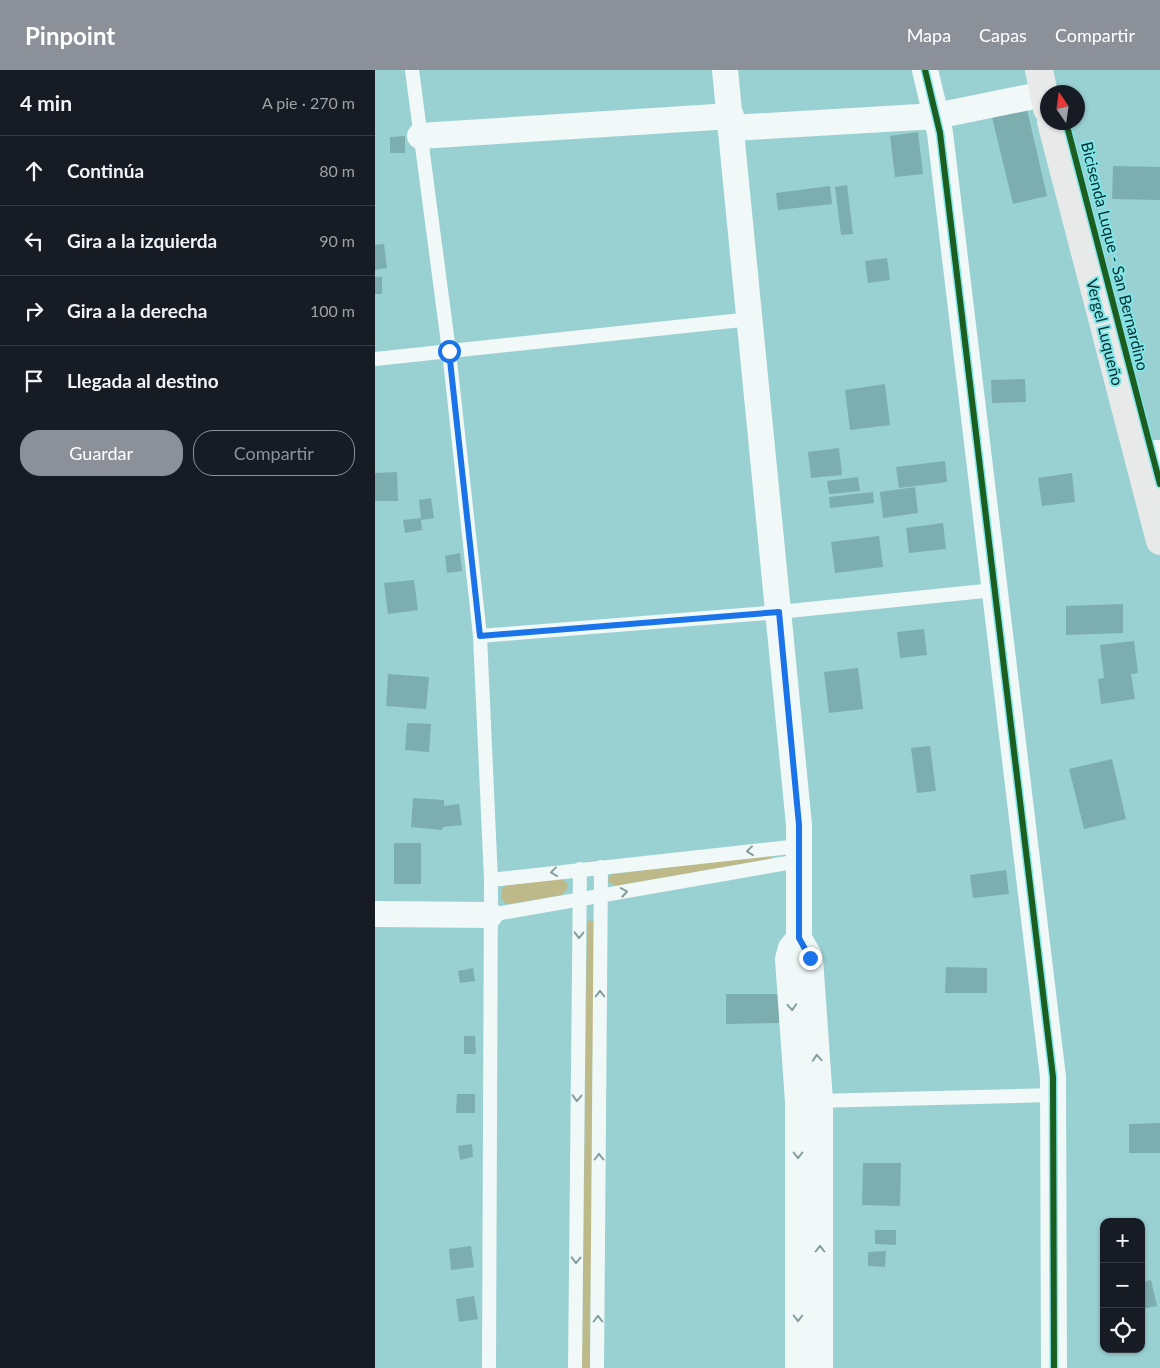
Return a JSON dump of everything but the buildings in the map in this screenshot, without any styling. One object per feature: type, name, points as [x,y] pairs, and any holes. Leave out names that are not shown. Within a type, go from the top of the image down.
[{"type":"main road","name":"Vergel Luqueño","points":[[1053,130],[1148,453],[1160,541]]},
{"type":"street","points":[[725,70],[732,122],[779,612],[799,853],[799,938],[791,948],[788,959],[809,1102],[820,1368]]},
{"type":"street","points":[[925,70],[940,133],[1052,1067],[1054,1368]]},
{"type":"street","points":[[420,136],[732,122],[936,116],[1043,83]]},
{"type":"street","points":[[375,914],[490,916]]},
{"type":"street","points":[[798,1368],[809,1102]]},
{"type":"lane","points":[[412,70],[449,351],[480,636],[491,880],[489,1368]]},
{"type":"lane","points":[[375,359],[751,319]]},
{"type":"lane","points":[[480,636],[779,612],[995,590]]},
{"type":"lane","points":[[491,880],[601,867],[799,853]]},
{"type":"lane","points":[[490,916],[601,896],[799,853]]},
{"type":"lane","points":[[597,1368],[601,867]]},
{"type":"lane","points":[[575,1368],[580,869]]},
{"type":"lane","points":[[809,1102],[1053,1095]]},
{"type":"shaded area","points":[[1065,130],[1071,130],[1160,474],[1160,495]]},
{"type":"shaded area","points":[[770,855],[772,857],[770,859],[615,886],[608,881],[609,876],[614,874]]},
{"type":"shaded area","points":[[561,879],[567,883],[568,888],[562,895],[510,904],[506,904],[501,898],[502,889],[507,885]]},
{"type":"shaded area","points":[[588,920],[594,922],[590,1368],[582,1368],[587,922]]},
{"type":"cycle path","points":[[925,70],[940,133],[1053,1077],[1054,1368]]},
{"type":"cycle path","name":"Bicisenda Luque - San Bernardino","points":[[1068,130],[1160,484]]},
{"type":"route","points":[[449,351],[480,636],[779,612],[799,825],[799,938],[806,947],[810,958]]}]
